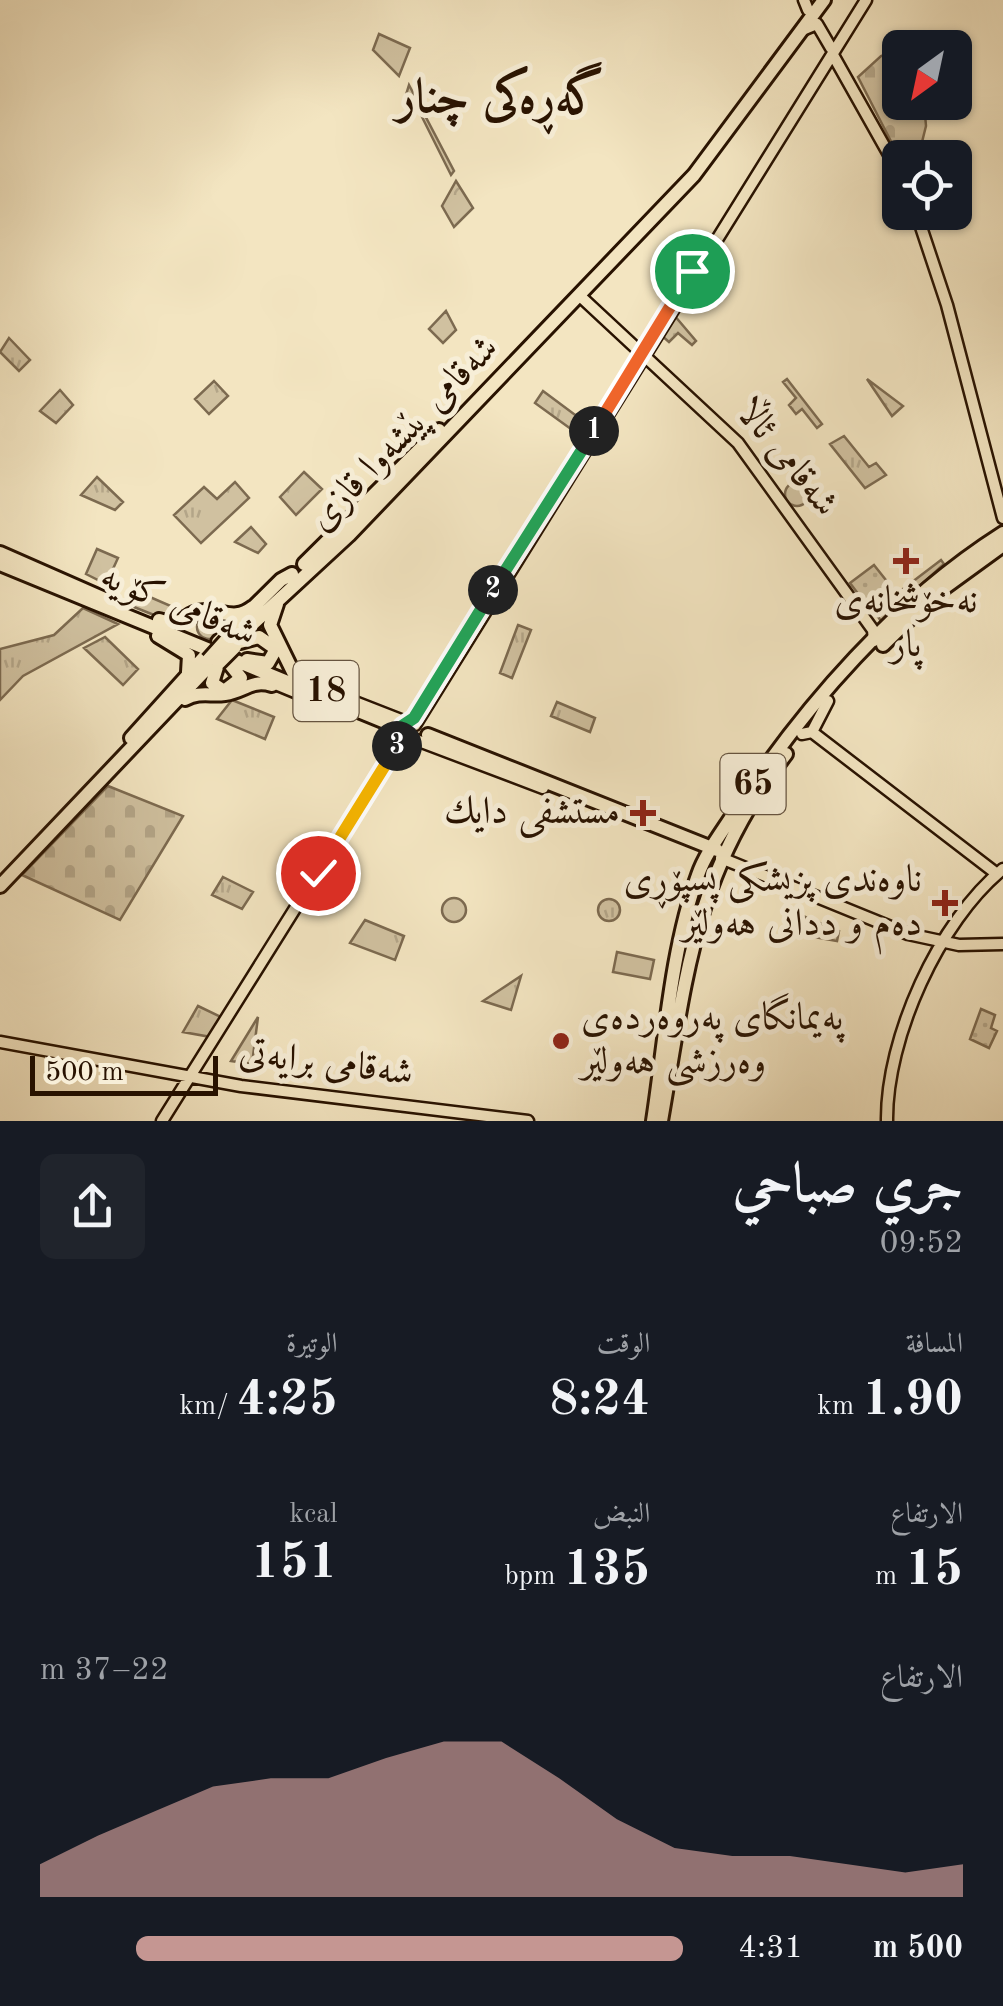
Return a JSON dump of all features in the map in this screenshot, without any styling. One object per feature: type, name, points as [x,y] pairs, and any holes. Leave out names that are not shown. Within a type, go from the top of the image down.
[{"type":"highway","name":"شەقامی پێشەوا قازی","points":[[743,109],[811,6],[824,0]]},
{"type":"highway","name":"شەقامی پێشەوا قازی","points":[[0,886],[42,832],[581,294],[743,109],[804,30],[811,6]]},
{"type":"highway","name":"شەقامی پێشەوا قازی","points":[[417,458],[651,215]]},
{"type":"highway","name":"65","points":[[775,762],[807,733],[828,698],[960,568],[1000,536]]},
{"type":"highway","name":"شەقامی کۆیە","points":[[0,552],[134,616]]},
{"type":"highway","name":"شەقامی کۆیە","points":[[0,564],[400,723]]},
{"type":"highway","name":"65","points":[[659,1120],[666,1053],[686,951],[718,854],[775,762],[874,642],[944,574],[960,568]]},
{"type":"highway","points":[[933,596],[951,578],[944,574]]},
{"type":"highway","points":[[130,745],[184,699],[279,600],[294,577]]},
{"type":"highway","points":[[134,616],[174,624],[200,611],[235,616],[294,577]]},
{"type":"highway","points":[[70,594],[181,647],[192,661],[188,672],[130,745]]},
{"type":"highway","points":[[279,600],[270,625],[289,667],[349,700]]},
{"type":"highway","points":[[188,672],[225,653],[253,607]]},
{"type":"highway","name":"شەقامی کۆیە","points":[[190,636],[225,653]]},
{"type":"highway","points":[[184,699],[202,692],[227,694],[255,682],[283,688]]},
{"type":"highway","name":"شەقامی کۆیە","points":[[414,740],[525,774],[718,854]]},
{"type":"highway","name":"شەقامی کۆیە","points":[[414,740],[690,842]]},
{"type":"highway","name":"شەقامی پێشەوا قازی","points":[[0,874],[36,849],[130,745]]},
{"type":"highway","points":[[36,849],[34,844],[42,832]]},
{"type":"highway","points":[[690,842],[707,844],[718,854]]},
{"type":"main road","points":[[414,740],[400,723],[421,710],[864,0]]},
{"type":"main road","points":[[811,6],[885,140]]},
{"type":"main road","points":[[804,30],[816,24],[834,49]]},
{"type":"main road","points":[[875,122],[884,140]]},
{"type":"main road","points":[[924,230],[1003,518]]},
{"type":"main road","name":"شه‌قامی ئاڵا","points":[[581,294],[726,429],[823,556],[873,630],[874,642]]},
{"type":"main road","points":[[997,489],[1003,502]]},
{"type":"main road","name":"شه‌قامی ئاڵا","points":[[823,556],[878,626],[889,627]]},
{"type":"main road","name":"شەقامی کۆیە","points":[[134,616],[190,636]]},
{"type":"main road","name":"شەقامی کۆیە","points":[[225,653],[283,688],[400,723]]},
{"type":"main road","name":"شەقامی کۆیە","points":[[225,653],[400,723],[414,740]]},
{"type":"main road","points":[[165,1121],[279,937],[414,740],[421,710]]},
{"type":"main road","points":[[807,733],[1001,874],[970,908],[924,988],[895,1071],[889,1121]]},
{"type":"main road","points":[[718,854],[880,925],[948,941],[1003,944]]},
{"type":"main road","name":"شەقامی برایەتی","points":[[0,1044],[193,1079],[503,1121]]},
{"type":"main road","points":[[165,1121],[193,1079]]},
{"type":"main road","name":"شەقامی برایەتی","points":[[193,1079],[528,1121]]},
{"type":"green space","points":[[379,34],[410,48],[399,76],[373,50]]},
{"type":"green space","points":[[881,56],[882,120],[925,120],[922,140],[890,140],[858,77]]},
{"type":"green space","points":[[409,85],[454,171],[451,175],[417,107],[405,98]]},
{"type":"green space","points":[[456,181],[473,208],[454,227],[442,206]]},
{"type":"green space","points":[[446,311],[456,330],[443,343],[429,329]]},
{"type":"green space","points":[[674,315],[696,341],[692,345],[678,333],[669,342],[661,335]]},
{"type":"green space","points":[[9,338],[30,360],[19,371],[0,352]]},
{"type":"green space","points":[[787,379],[822,424],[817,428],[802,409],[796,414],[789,405],[796,398],[783,382]]},
{"type":"green space","points":[[867,379],[903,406],[892,416]]},
{"type":"green space","points":[[214,381],[228,396],[209,414],[195,399]]},
{"type":"green space","points":[[60,390],[73,405],[56,423],[40,411]]},
{"type":"green space","points":[[543,391],[590,426],[582,437],[535,403]]},
{"type":"green space","points":[[844,436],[869,467],[876,463],[886,475],[865,488],[830,444]]},
{"type":"green space","points":[[304,472],[322,489],[296,515],[280,497]]},
{"type":"green space","points":[[97,477],[123,502],[115,510],[81,495]]},
{"type":"green space","points":[[235,482],[249,498],[201,543],[174,515],[204,487],[217,499]]},
{"type":"green space","points":[[797,482],[809,494],[797,506],[785,494]]},
{"type":"green space","points":[[251,527],[266,544],[258,553],[235,542]]},
{"type":"green space","points":[[97,549],[118,558],[106,584],[86,574]]},
{"type":"green space","points":[[941,560],[944,564],[881,621],[874,611]]},
{"type":"green space","points":[[874,565],[893,589],[868,607],[850,583]]},
{"type":"green space","points":[[136,591],[188,610],[169,621],[129,605]]},
{"type":"green space","points":[[83,608],[118,624],[23,676],[0,700],[0,649],[54,635]]},
{"type":"green space","points":[[209,615],[221,627],[209,639],[197,627]]},
{"type":"green space","points":[[518,625],[531,630],[512,678],[500,673]]},
{"type":"green space","points":[[105,637],[138,669],[123,685],[84,648]]},
{"type":"green space","points":[[232,700],[274,717],[265,739],[217,719]]},
{"type":"green space","points":[[557,702],[595,718],[590,732],[551,716]]},
{"type":"green space","points":[[108,786],[183,816],[120,920],[22,875]]},
{"type":"green space","points":[[223,877],[253,892],[242,909],[212,895]]},
{"type":"green space","points":[[454,898],[466,910],[454,922],[442,910]]},
{"type":"green space","points":[[609,899],[617,902],[617,918],[609,921],[601,918],[598,910],[601,902]]},
{"type":"green space","points":[[791,911],[839,931],[837,941],[786,932]]},
{"type":"green space","points":[[365,920],[404,936],[395,960],[350,943]]},
{"type":"green space","points":[[617,952],[654,960],[650,979],[613,972]]},
{"type":"green space","points":[[521,976],[511,1010],[483,1001]]},
{"type":"green space","points":[[198,1006],[223,1018],[211,1037],[183,1032]]},
{"type":"green space","points":[[981,1009],[995,1015],[991,1028],[997,1031],[989,1048],[970,1039]]},
{"type":"green space","points":[[258,1017],[252,1064],[231,1061]]},
{"type":"tunnel","points":[[390,724],[427,739]]},
{"type":"place","name":"نەخۆشخانەی پار","points":[[906,561]]},
{"type":"place","name":"مستشفى دايك","points":[[643,813]]},
{"type":"place","name":"ناوەندی پزیشکی پسپۆڕی دەم و ددانی هەولێر","points":[[945,903]]},
{"type":"place","name":"پەیمانگای پەروەردەی وەرزشی هەولێر","points":[[561,1041]]},
{"type":"district","name":"گەڕەکی چنار","points":[[500,99]]},
{"type":"route","points":[[318,873],[403,736],[402,726],[414,718],[692,271]]}]
